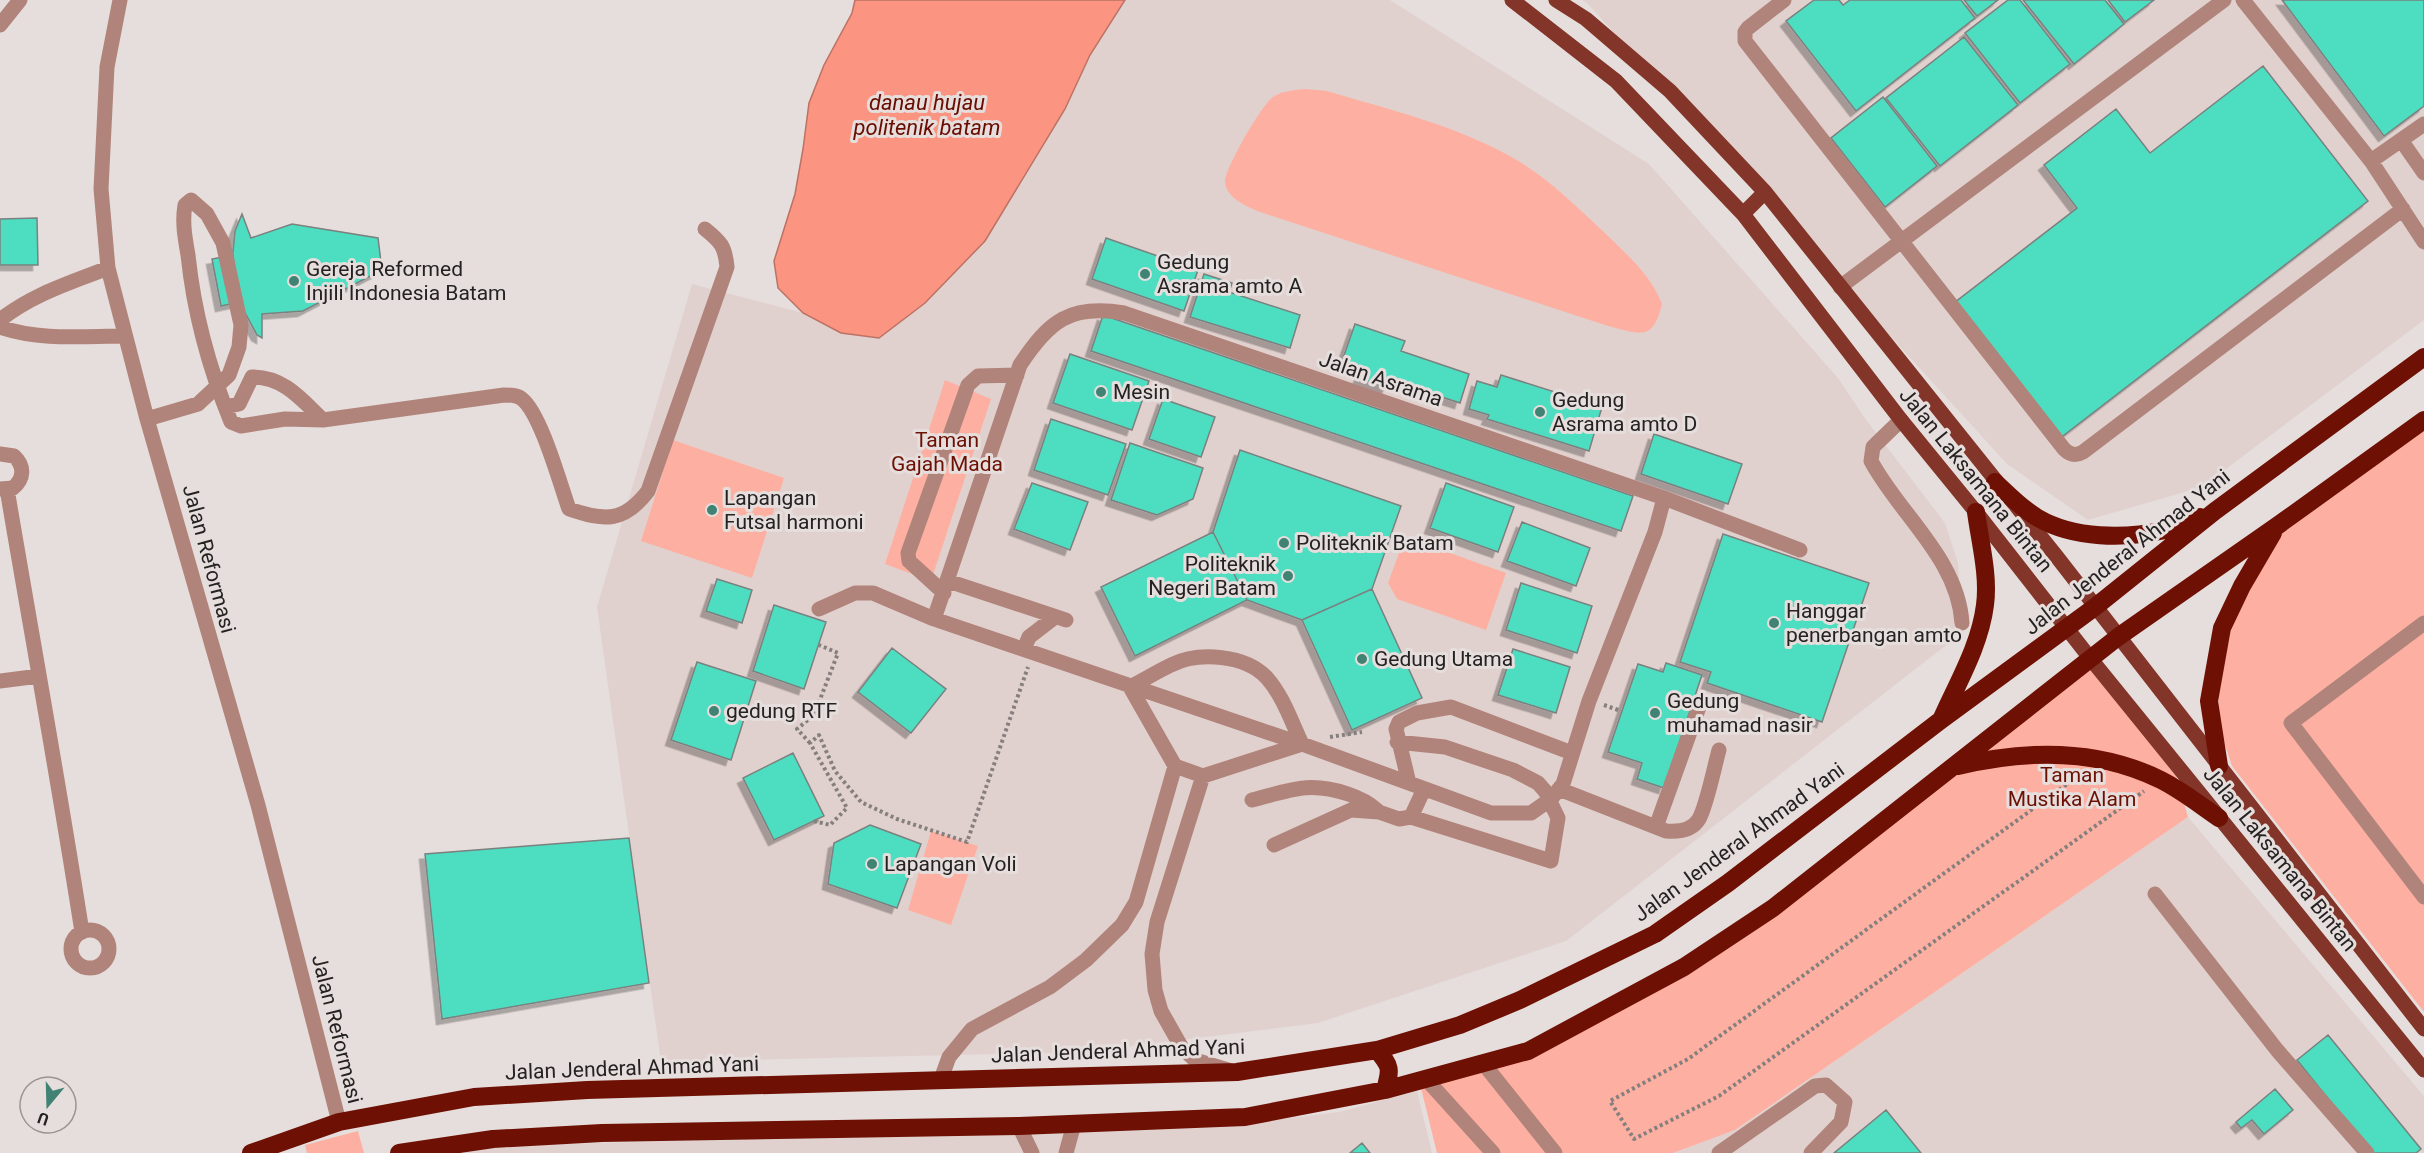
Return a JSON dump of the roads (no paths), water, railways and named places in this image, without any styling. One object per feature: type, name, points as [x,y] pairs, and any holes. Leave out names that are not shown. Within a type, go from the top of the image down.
[{"type":"highway","name":"Jalan Jenderal Ahmad Yani","points":[[251,1153],[339,1122],[474,1097],[587,1090],[1237,1072],[1377,1050],[1460,1025],[1520,1000],[1655,934],[1728,883],[1941,720],[2095,607],[2215,511],[2424,357]]},
{"type":"highway","points":[[399,1153],[494,1139],[591,1134],[1074,1124],[1245,1117],[1385,1090],[1528,1051],[1684,967],[1773,908],[2118,637],[2424,420]]},
{"type":"highway","points":[[1995,482],[2037,518],[2067,531],[2092,534],[2143,534],[2167,530],[2215,511]]},
{"type":"highway","points":[[1941,720],[1982,624],[1985,574],[1976,512]]},
{"type":"highway","points":[[2219,766],[2209,701],[2222,628],[2259,554],[2277,526]]},
{"type":"highway","points":[[1953,767],[2048,753],[2101,760],[2132,768],[2160,779],[2219,818]]},
{"type":"highway","points":[[1377,1050],[1388,1064],[1390,1071],[1385,1090]]},
{"type":"main road","name":"Jalan Laksamana Bintan","points":[[1512,0],[1616,81],[1743,214],[1901,420],[2090,658],[2422,1064]]},
{"type":"main road","name":"Jalan Laksamana Bintan","points":[[1556,0],[1586,19],[1670,91],[1765,192],[2095,607],[2424,1029]]},
{"type":"main road","points":[[1743,214],[1765,192]]},
{"type":"street","points":[[0,25],[20,0]]},
{"type":"street","name":"Jalan Reformasi","points":[[120,0],[107,67],[101,189],[108,268],[147,419],[258,805],[339,1122]]},
{"type":"street","points":[[1784,0],[1748,28],[1745,32],[1745,41],[2064,449],[2072,454],[2079,454],[2403,209]]},
{"type":"street","points":[[1840,287],[1901,239],[2224,0]]},
{"type":"street","points":[[2243,0],[2371,160],[2424,242]]},
{"type":"street","points":[[2371,160],[2424,124]]},
{"type":"street","points":[[2401,140],[2424,173]]},
{"type":"street","points":[[147,419],[198,404],[216,385],[229,375],[239,347],[241,325],[223,243],[207,214],[192,200],[184,205],[182,220],[190,274],[205,349],[216,385],[231,422],[241,426],[285,419],[322,420],[516,395],[523,399],[539,427],[569,509],[607,518],[622,514],[638,504],[648,491],[727,267],[726,254],[721,242],[705,229]]},
{"type":"street","points":[[0,320],[18,306],[49,290],[108,268]]},
{"type":"street","name":"Jalan Asrama","points":[[934,619],[1017,375],[1032,347],[1041,336],[1071,314],[1086,310],[1101,309],[1124,313],[1664,498],[1681,507],[1800,550]]},
{"type":"street","points":[[0,327],[19,334],[50,337],[125,336]]},
{"type":"street","points":[[1017,375],[978,376],[968,385],[908,553],[909,561],[946,587],[1060,618],[1029,637],[1029,651]]},
{"type":"street","points":[[225,407],[239,404],[252,377],[261,377],[289,387],[322,420]]},
{"type":"street","points":[[1901,420],[1873,447],[1871,461],[1947,570],[1961,604],[1962,623]]},
{"type":"street","points":[[0,454],[14,456],[22,466],[21,479],[17,484],[4,489],[53,744],[82,932]]},
{"type":"street","points":[[819,609],[847,595],[862,592],[873,593],[934,619],[1302,744],[1491,813],[1531,813],[1554,795],[1572,753],[1589,701],[1655,532],[1664,498]]},
{"type":"street","points":[[2424,623],[2291,723],[2424,897]]},
{"type":"street","points":[[1130,687],[1173,664],[1193,658],[1220,658],[1251,665],[1268,679],[1302,744]]},
{"type":"street","points":[[0,681],[39,676]]},
{"type":"street","points":[[1130,687],[1175,766],[1203,776],[1302,744]]},
{"type":"street","points":[[1408,783],[1397,742],[1396,729],[1399,722],[1417,712],[1451,707],[1572,753]]},
{"type":"street","points":[[1656,828],[1699,707]]},
{"type":"street","points":[[1397,742],[1445,747],[1513,770],[1538,783],[1545,791],[1554,795],[1666,831],[1679,832],[1687,830],[1699,820],[1719,750]]},
{"type":"street","points":[[941,1079],[949,1057],[972,1029],[1050,987],[1086,960],[1122,925],[1136,902],[1175,766]]},
{"type":"street","points":[[1203,776],[1157,922],[1152,954],[1155,990],[1165,1021],[1182,1048],[1195,1060],[1237,1072]]},
{"type":"street","points":[[1252,800],[1314,786],[1369,802],[1379,812]]},
{"type":"street","points":[[1412,817],[1424,789]]},
{"type":"street","points":[[1274,845],[1351,810],[1379,812],[1399,819],[1412,817],[1551,861],[1558,818],[1554,795]]},
{"type":"street","points":[[2155,894],[2277,1050],[2367,1153]]},
{"type":"street","points":[[1483,1063],[1555,1153]]},
{"type":"street","points":[[1426,1080],[1493,1153]]},
{"type":"street","points":[[1719,1153],[1815,1086],[1826,1085],[1845,1102],[1841,1122],[1811,1153]]},
{"type":"street","points":[[1066,1153],[1074,1124]]},
{"type":"street","points":[[1019,1125],[1032,1153]]},
{"type":"water","name":"danau hujau politenik batam","points":[[855,0],[1125,0],[1090,55],[1065,109],[985,241],[925,303],[879,338],[841,333],[803,313],[778,288],[774,261],[795,194],[809,103],[824,65],[852,13]]},
{"type":"place","name":"Gedung Asrama amto A","points":[[1145,274]]},
{"type":"place","name":"Gereja Reformed Injili Indonesia Batam","points":[[294,281]]},
{"type":"place","name":"Mesin","points":[[1101,392]]},
{"type":"place","name":"Gedung Asrama amto D","points":[[1540,412]]},
{"type":"place","name":"Lapangan Futsal harmoni","points":[[712,510]]},
{"type":"place","name":"Politeknik Batam","points":[[1284,543]]},
{"type":"place","name":"Politeknik Negeri Batam","points":[[1288,576]]},
{"type":"place","name":"Hanggar penerbangan amto","points":[[1774,623]]},
{"type":"place","name":"Gedung Utama","points":[[1362,659]]},
{"type":"place","name":"gedung RTF","points":[[714,711]]},
{"type":"place","name":"Gedung muhamad nasir","points":[[1655,713]]},
{"type":"place","name":"Lapangan Voli","points":[[872,864]]},
{"type":"park label","name":"Taman Gajah Mada","points":[[947,452]]},
{"type":"park label","name":"Taman Mustika Alam","points":[[2072,787]]}]
